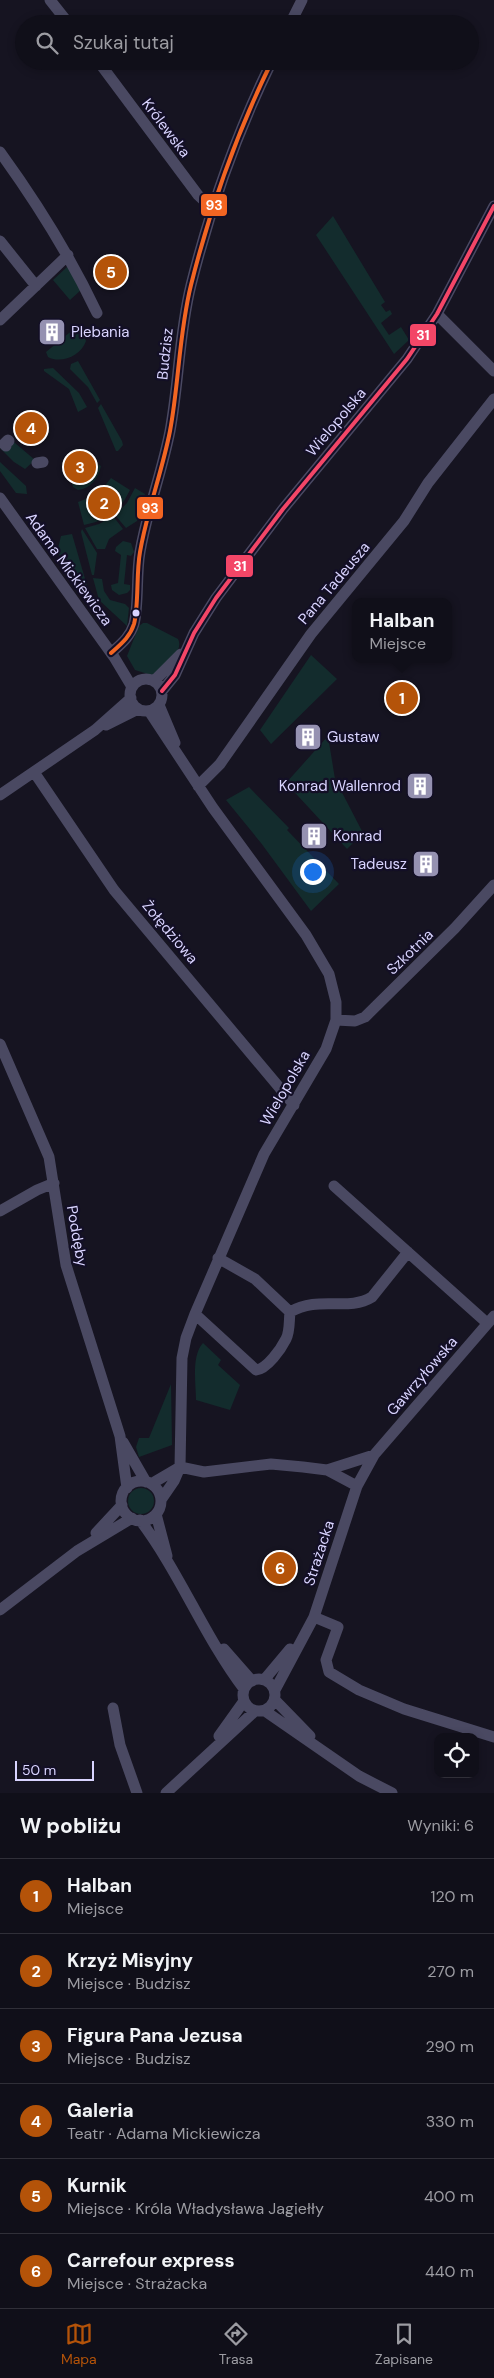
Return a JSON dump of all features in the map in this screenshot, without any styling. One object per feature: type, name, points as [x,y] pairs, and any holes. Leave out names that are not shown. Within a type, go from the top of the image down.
[{"type":"street","points":[[50,0],[62,15]]},
{"type":"street","points":[[294,15],[302,0]]},
{"type":"street","name":"Królewska","points":[[105,70],[198,195],[213,208]]},
{"type":"street","name":"Budzisz","points":[[113,655],[125,641],[134,623],[140,553],[170,431],[185,310],[213,208],[237,140],[268,70]]},
{"type":"street","points":[[0,152],[37,204],[68,255],[96,313]]},
{"type":"street","name":"Wielopolska","points":[[162,691],[175,676],[187,648],[216,598],[283,509],[407,359],[437,314],[494,206]]},
{"type":"street","points":[[0,241],[36,286]]},
{"type":"street","points":[[0,320],[68,255]]},
{"type":"street","points":[[437,314],[494,372]]},
{"type":"street","name":"Pana Tadeusza","points":[[198,786],[220,764],[311,634],[404,521],[428,483],[494,399]]},
{"type":"street","name":"Adama Mickiewicza","points":[[0,498],[113,655],[134,689]]},
{"type":"street","name":"Wielopolska","points":[[154,681],[187,648]]},
{"type":"street","points":[[0,794],[95,730],[146,679],[154,681],[162,691],[159,705],[95,730]]},
{"type":"street","points":[[134,689],[143,710]]},
{"type":"street","name":"Wielopolska","points":[[159,705],[180,756]]},
{"type":"street","name":"Wielopolska","points":[[143,710],[180,756],[198,786],[323,961],[335,991],[336,1020],[326,1049],[264,1154],[194,1314],[182,1358],[180,1467],[174,1481],[161,1500]]},
{"type":"street","name":"Żołędziowa","points":[[34,772],[114,890],[294,1105]]},
{"type":"street","name":"Szkotnia","points":[[336,1020],[355,1021],[365,1017],[455,928],[494,885]]},
{"type":"street","name":"Poddęby","points":[[0,1044],[49,1157],[66,1265],[120,1436],[127,1488]]},
{"type":"street","points":[[0,1211],[37,1190],[54,1183]]},
{"type":"street","points":[[334,1186],[408,1252],[490,1319]]},
{"type":"street","points":[[290,1312],[312,1303],[358,1303],[372,1297],[408,1252]]},
{"type":"street","points":[[218,1258],[255,1279],[290,1312]]},
{"type":"street","points":[[194,1314],[256,1370],[260,1369],[270,1360],[287,1338],[290,1312]]},
{"type":"street","name":"Gawrzyłowska","points":[[357,1486],[374,1455],[490,1319]]},
{"type":"street","name":"Poddęby","points":[[120,1436],[148,1483]]},
{"type":"street","points":[[327,1470],[374,1455]]},
{"type":"street","points":[[148,1483],[180,1467],[204,1472],[272,1464],[327,1470],[357,1486]]},
{"type":"street","points":[[0,1610],[77,1551],[122,1505],[122,1496],[127,1488],[136,1482],[148,1483],[157,1489],[161,1500],[156,1514],[169,1562]]},
{"type":"street","name":"Strażacka","points":[[260,1711],[275,1695],[314,1617],[357,1486]]},
{"type":"street","points":[[122,1505],[136,1519],[169,1562],[199,1619],[244,1695],[260,1711],[359,1776],[392,1793]]},
{"type":"street","points":[[77,1551],[136,1519],[146,1520],[156,1514]]},
{"type":"street","points":[[314,1617],[338,1627],[326,1660],[329,1672],[359,1690],[404,1709],[494,1737]]},
{"type":"street","points":[[199,1619],[275,1695],[325,1752]]},
{"type":"street","name":"Strażacka","points":[[244,1695],[307,1629]]},
{"type":"street","points":[[191,1770],[233,1719],[244,1695]]},
{"type":"street","points":[[113,1708],[120,1745],[137,1793]]},
{"type":"street","points":[[166,1793],[260,1711]]},
{"type":"green space","points":[[333,216],[385,302],[381,305],[386,312],[390,310],[392,314],[381,323],[389,335],[401,327],[409,340],[394,354],[316,235]]},
{"type":"green space","points":[[67,267],[71,269],[81,290],[70,300],[53,280]]},
{"type":"green space","points":[[80,324],[86,341],[80,351],[70,357],[59,360],[48,357],[46,352]]},
{"type":"green space","points":[[78,361],[100,400],[97,403],[88,387],[70,369],[71,364]]},
{"type":"green space","points":[[53,368],[79,393],[87,407],[78,412],[69,389],[44,371],[44,369]]},
{"type":"green space","points":[[101,404],[122,441],[123,445],[118,451],[116,451],[98,408]]},
{"type":"green space","points":[[8,437],[35,460],[25,469],[14,462],[0,448]]},
{"type":"green space","points":[[81,454],[101,466],[93,482],[87,487],[78,490],[73,487],[67,465],[76,464]]},
{"type":"green space","points":[[0,462],[26,486],[27,494],[16,493],[0,471]]},
{"type":"green space","points":[[111,478],[130,490],[124,501],[113,512],[108,501],[99,493]]},
{"type":"green space","points":[[135,488],[145,494],[137,521],[126,528],[115,515],[127,503]]},
{"type":"green space","points":[[96,495],[101,505],[111,514],[96,522],[84,525],[78,502]]},
{"type":"green space","points":[[113,516],[123,529],[109,539],[105,549],[97,549],[85,528],[99,524]]},
{"type":"green space","points":[[82,529],[97,553],[94,575],[92,575],[81,532]]},
{"type":"green space","points":[[72,534],[90,596],[57,552],[61,536]]},
{"type":"green space","points":[[123,541],[131,543],[134,552],[131,556],[127,555],[124,584],[130,585],[130,590],[119,595],[112,590],[111,585],[118,583],[121,555],[115,551],[116,547]]},
{"type":"green space","points":[[93,578],[102,579],[104,591],[110,600],[125,604],[129,608],[127,626],[99,600]]},
{"type":"green space","points":[[147,623],[178,639],[179,644],[171,660],[161,670],[151,675],[135,670],[127,656],[139,626]]},
{"type":"green space","points":[[311,655],[337,679],[271,744],[260,730]]},
{"type":"green space","points":[[328,736],[335,779],[363,833],[347,849],[286,783]]},
{"type":"green space","points":[[249,787],[339,884],[311,911],[261,843],[226,800]]},
{"type":"green space","points":[[203,1343],[221,1360],[218,1365],[240,1385],[230,1410],[196,1400],[196,1363],[199,1349]]},
{"type":"green space","points":[[171,1384],[172,1445],[139,1457],[136,1447],[139,1438],[149,1438]]},
{"type":"green space","points":[[141,1488],[150,1492],[154,1501],[150,1510],[141,1514],[132,1510],[128,1501],[132,1492]]},
{"type":"transit line","name":"93","points":[[111,653],[128,637],[134,624],[140,552],[170,431],[184,321],[198,256],[225,171],[247,115],[268,70]]},
{"type":"transit line","name":"31","points":[[162,691],[175,675],[194,633],[216,598],[283,509],[407,359],[437,314],[494,206]]},
{"type":"place","name":"Kurnik","points":[[111,272]]},
{"type":"place","name":"Plebania","points":[[52,332]]},
{"type":"place","name":"Galeria","points":[[31,428]]},
{"type":"place","name":"Figura Pana Jezusa","points":[[80,467]]},
{"type":"place","name":"Krzyż Misyjny","points":[[104,503]]},
{"type":"place","name":"Halban","points":[[402,698]]},
{"type":"place","name":"Gustaw","points":[[308,737]]},
{"type":"place","name":"Konrad Wallenrod","points":[[420,786]]},
{"type":"place","name":"Konrad","points":[[314,836]]},
{"type":"place","name":"Tadeusz","points":[[426,864]]},
{"type":"place","name":"Carrefour express","points":[[280,1568]]}]
